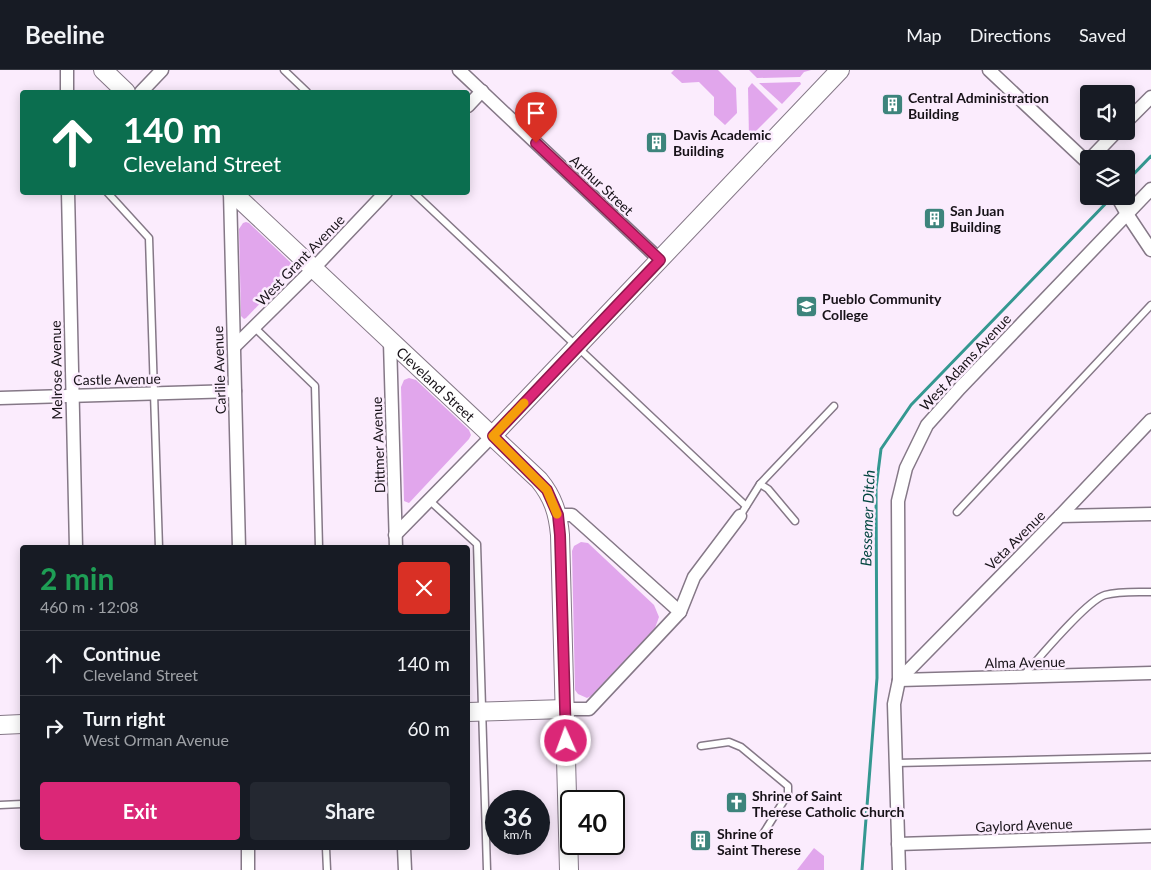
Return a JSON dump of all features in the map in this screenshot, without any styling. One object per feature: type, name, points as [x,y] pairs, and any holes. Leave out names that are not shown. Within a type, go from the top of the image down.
[{"type":"street","points":[[67,70],[67,90]]},
{"type":"street","points":[[103,70],[124,90]]},
{"type":"street","points":[[143,90],[162,70]]},
{"type":"street","name":"Arthur Street","points":[[459,70],[660,260]]},
{"type":"street","points":[[396,541],[429,500],[493,436],[840,70]]},
{"type":"street","points":[[989,70],[1080,154]]},
{"type":"street","points":[[470,104],[482,91]]},
{"type":"street","points":[[1135,113],[1151,97]]},
{"type":"street","points":[[1099,150],[1108,140]]},
{"type":"street","name":"West Adams Avenue","points":[[899,870],[894,704],[899,680],[898,501],[906,468],[927,425],[960,388],[1151,189]]},
{"type":"street","name":"Melrose Avenue","points":[[68,195],[76,545]]},
{"type":"street","name":"Carlile Avenue","points":[[231,195],[239,545]]},
{"type":"street","name":"Cleveland Street","points":[[234,195],[493,436],[547,490],[558,515],[560,535],[569,870]]},
{"type":"street","name":"West Grant Avenue","points":[[234,347],[313,269],[383,195]]},
{"type":"street","points":[[1123,205],[1151,250]]},
{"type":"street","name":"Dittmer Avenue","points":[[390,342],[396,541]]},
{"type":"street","name":"Castle Avenue","points":[[0,398],[235,391]]},
{"type":"street","name":"Veta Avenue","points":[[899,680],[1151,420]]},
{"type":"street","points":[[475,712],[589,709],[680,612],[694,577],[743,511]]},
{"type":"street","points":[[1060,516],[1151,514]]},
{"type":"street","points":[[558,515],[572,515],[680,612]]},
{"type":"street","name":"Alma Avenue","points":[[899,680],[1151,673]]},
{"type":"street","points":[[0,725],[20,724]]},
{"type":"street","name":"Gaylord Avenue","points":[[898,844],[1151,836]]},
{"type":"street","points":[[248,850],[248,870]]},
{"type":"street","points":[[404,850],[405,870]]},
{"type":"lane","points":[[284,70],[306,90]]},
{"type":"lane","points":[[110,195],[149,238],[159,545]]},
{"type":"lane","points":[[416,195],[576,347],[743,511],[760,484],[834,406]]},
{"type":"lane","points":[[956,512],[1151,305]]},
{"type":"lane","points":[[255,328],[315,386],[318,545]]},
{"type":"lane","points":[[760,484],[768,488],[796,521]]},
{"type":"lane","points":[[429,500],[478,544],[475,712],[487,870]]},
{"type":"lane","points":[[1022,677],[1083,610],[1100,597],[1113,593],[1151,592]]},
{"type":"lane","points":[[701,746],[729,742],[741,747],[788,786],[788,794],[763,834]]},
{"type":"lane","points":[[896,763],[1151,757]]},
{"type":"lane","points":[[0,805],[20,804]]},
{"type":"lane","points":[[326,850],[327,870]]},
{"type":"shaded area","points":[[674,70],[718,70],[736,88],[737,113],[725,125],[714,115],[714,97],[699,82],[682,83],[671,73]]},
{"type":"shaded area","points":[[749,70],[811,70],[804,72],[800,77],[757,78]]},
{"type":"shaded area","points":[[800,82],[801,84],[782,104],[759,83]]},
{"type":"shaded area","points":[[752,83],[778,109],[749,138],[748,88]]},
{"type":"shaded area","points":[[246,222],[292,265],[291,271],[244,319],[241,316],[239,229]]},
{"type":"shaded area","points":[[409,378],[416,380],[469,430],[471,435],[409,503],[404,501],[401,387],[404,380]]},
{"type":"shaded area","points":[[581,542],[588,543],[654,605],[659,617],[655,628],[587,698],[578,694],[575,690],[572,551],[574,546]]},
{"type":"shaded area","points":[[814,848],[824,856],[824,870],[797,870]]},
{"type":"waterway","name":"Bessemer Ditch","points":[[1135,173],[1151,156]]},
{"type":"waterway","name":"Bessemer Ditch","points":[[862,870],[877,678],[876,488],[881,449],[911,405],[1104,205]]},
{"type":"slow traffic","points":[[524,403],[493,436],[539,480],[554,502],[557,514]]},
{"type":"place","name":"Central Administration Building","points":[[892,105]]},
{"type":"place","name":"Davis Academic Building","points":[[657,142]]},
{"type":"place","name":"San Juan Building","points":[[934,218]]},
{"type":"place","name":"Pueblo Community College","points":[[806,306]]},
{"type":"place","name":"Shrine of Saint Therese Catholic Church","points":[[736,803]]},
{"type":"place","name":"Shrine of Saint Therese","points":[[701,841]]},
{"type":"route","points":[[536,143],[660,260],[493,436],[539,480],[554,502],[558,515],[566,741]]}]
